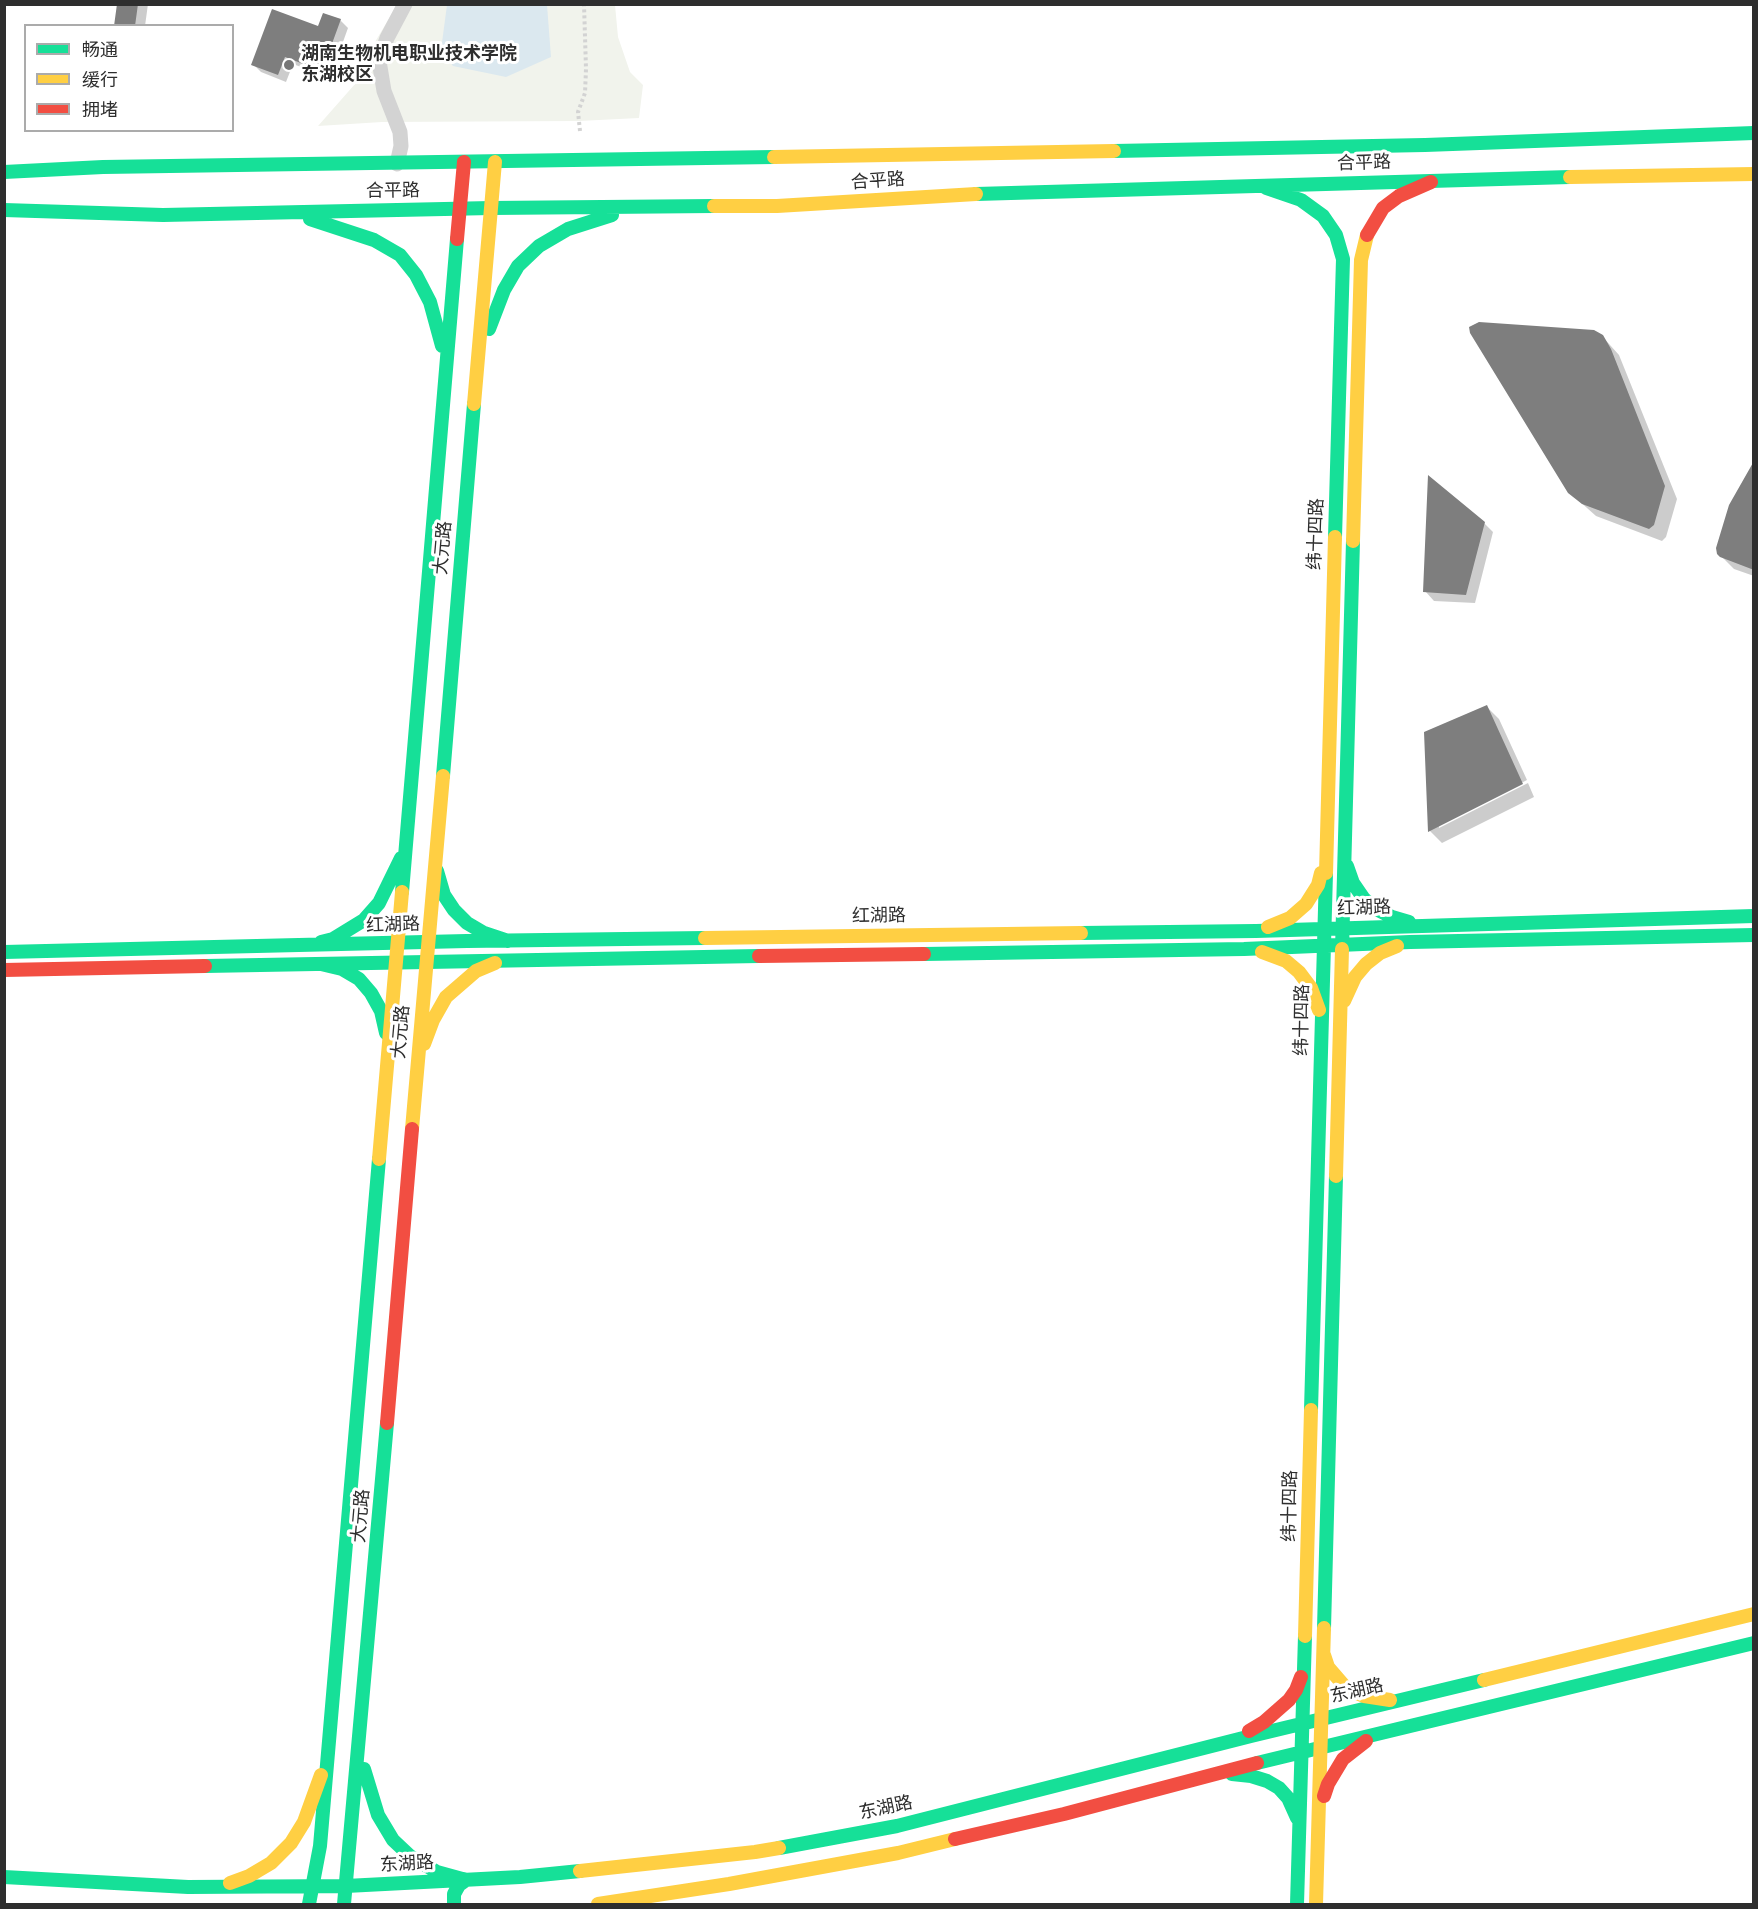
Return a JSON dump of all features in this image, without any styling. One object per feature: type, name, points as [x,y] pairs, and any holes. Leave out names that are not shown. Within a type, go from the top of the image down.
[{"type":"main road","name":"合平路","points":[[4,172],[103,167],[1413,146],[1754,133]]},
{"type":"main road","name":"大元路","points":[[309,1905],[320,1846],[464,162]]},
{"type":"main road","name":"大元路","points":[[344,1905],[495,162]]},
{"type":"main road","name":"合平路","points":[[4,210],[163,215],[491,208],[777,206],[958,195],[1257,185],[1754,174]]},
{"type":"main road","name":"纬十四路","points":[[1316,1905],[1361,260],[1364,240],[1372,222],[1383,208],[1399,196],[1436,180]]},
{"type":"main road","name":"纬十四路","points":[[1257,185],[1284,192],[1301,200],[1323,216],[1336,235],[1343,259],[1297,1905]]},
{"type":"main road","points":[[477,369],[492,320],[504,290],[518,266],[539,246],[568,229],[640,207]]},
{"type":"main road","points":[[288,213],[374,240],[399,255],[416,275],[430,302],[446,368]]},
{"type":"main road","points":[[309,946],[333,939],[364,920],[379,903],[390,885],[405,846]]},
{"type":"main road","points":[[1256,931],[1290,918],[1306,904],[1318,885],[1325,858]]},
{"type":"main road","points":[[1344,858],[1353,883],[1364,899],[1376,909],[1392,917],[1430,925]]},
{"type":"main road","points":[[435,860],[444,895],[454,910],[467,923],[484,933],[508,941]]},
{"type":"main road","name":"红湖路","points":[[4,952],[508,941],[1256,931],[1754,916]]},
{"type":"main road","name":"红湖路","points":[[4,970],[426,961],[1244,949],[1410,942],[1754,935]]},
{"type":"main road","points":[[1340,1022],[1345,997],[1355,977],[1366,964],[1387,950],[1410,942]]},
{"type":"main road","points":[[1244,949],[1268,953],[1286,961],[1299,972],[1311,988],[1318,1003],[1321,1019]]},
{"type":"main road","points":[[418,1062],[433,1020],[446,997],[476,971],[509,960]]},
{"type":"main road","points":[[321,964],[342,969],[359,979],[370,993],[381,1011],[386,1029],[388,1052]]},
{"type":"main road","name":"东湖路","points":[[4,1877],[163,1886],[346,1886],[520,1877],[755,1852],[897,1826],[1232,1741],[1754,1614]]},
{"type":"main road","points":[[598,1905],[898,1853],[1754,1643]]},
{"type":"main road","points":[[1324,1653],[1328,1667],[1347,1689],[1379,1700],[1399,1701]]},
{"type":"main road","points":[[1232,1741],[1264,1722],[1289,1700],[1296,1690],[1305,1659]]},
{"type":"main road","points":[[1318,1820],[1328,1784],[1335,1771],[1343,1759],[1373,1736]]},
{"type":"main road","points":[[220,1887],[249,1876],[271,1863],[291,1842],[304,1822],[318,1786],[328,1748]]},
{"type":"main road","points":[[359,1752],[378,1815],[393,1840],[410,1856],[437,1872],[466,1880]]},
{"type":"main road","points":[[1216,1774],[1251,1776],[1279,1788],[1295,1809],[1299,1824]]},
{"type":"main road","points":[[454,1905],[454,1894],[459,1885],[466,1880]]},
{"type":"main road","points":[[163,1886],[175,1894],[178,1900]]},
{"type":"street","points":[[397,164],[401,146],[400,132],[384,91],[379,61],[387,38],[405,4]]},
{"type":"path","points":[[580,131],[578,112],[585,93],[586,69],[584,4]]},
{"type":"shaded area","points":[[397,5],[615,5],[618,37],[630,72],[643,85],[639,118],[579,121],[382,122],[318,126],[370,67],[375,42]]},
{"type":"shaded area","points":[[447,5],[547,5],[551,57],[506,77],[453,66],[441,50]]},
{"type":"building","points":[[117,4],[138,4],[135,24],[114,24]]},
{"type":"building","points":[[272,9],[318,26],[323,13],[341,19],[322,71],[285,57],[278,75],[251,65]]},
{"type":"building","points":[[1479,322],[1594,330],[1603,335],[1611,349],[1665,486],[1654,525],[1649,529],[1582,504],[1568,493],[1470,333],[1469,327]]},
{"type":"building","points":[[1754,461],[1754,570],[1720,557],[1716,548],[1729,505]]},
{"type":"building","points":[[1428,475],[1485,522],[1466,595],[1423,592]]},
{"type":"building","points":[[1487,705],[1523,784],[1428,832],[1424,732]]},
{"type":"traffic: fast","points":[[1114,151],[1425,145],[1754,133]]},
{"type":"traffic: fast","points":[[4,172],[103,167],[774,157]]},
{"type":"traffic: fast","points":[[976,194],[1570,177]]},
{"type":"traffic: fast","points":[[1266,188],[1301,200],[1323,216],[1336,235],[1343,259],[1335,537]]},
{"type":"traffic: fast","points":[[4,210],[163,215],[714,206]]},
{"type":"traffic: fast","points":[[489,329],[504,290],[518,266],[539,246],[568,229],[612,215]]},
{"type":"traffic: fast","points":[[310,219],[374,240],[400,255],[416,275],[430,302],[442,346]]},
{"type":"traffic: fast","points":[[402,892],[457,239]]},
{"type":"traffic: fast","points":[[443,776],[474,404]]},
{"type":"traffic: fast","points":[[1342,949],[1353,541]]},
{"type":"traffic: fast","points":[[321,942],[333,939],[364,920],[379,903],[401,858]]},
{"type":"traffic: fast","points":[[1347,866],[1353,883],[1364,899],[1376,909],[1409,922]]},
{"type":"traffic: fast","points":[[437,871],[444,895],[467,923],[484,933],[508,941]]},
{"type":"traffic: fast","points":[[1311,1410],[1326,873]]},
{"type":"traffic: fast","points":[[1081,933],[1256,931],[1754,916]]},
{"type":"traffic: fast","points":[[924,954],[1244,949],[1410,942],[1754,935]]},
{"type":"traffic: fast","points":[[4,952],[705,938]]},
{"type":"traffic: fast","points":[[205,966],[759,956]]},
{"type":"traffic: fast","points":[[321,964],[342,969],[359,979],[371,993],[381,1011],[386,1033]]},
{"type":"traffic: fast","points":[[309,1904],[320,1846],[379,1159]]},
{"type":"traffic: fast","points":[[1324,1628],[1336,1176]]},
{"type":"traffic: fast","points":[[344,1904],[387,1423]]},
{"type":"traffic: fast","points":[[1297,1904],[1305,1636]]},
{"type":"traffic: fast","points":[[1257,1763],[1754,1643]]},
{"type":"traffic: fast","points":[[779,1848],[897,1826],[1251,1736],[1484,1680]]},
{"type":"traffic: fast","points":[[364,1769],[378,1815],[393,1840],[410,1856],[437,1872],[466,1880]]},
{"type":"traffic: fast","points":[[1232,1774],[1251,1776],[1279,1788],[1288,1798],[1297,1818]]},
{"type":"traffic: fast","points":[[4,1877],[188,1887],[346,1886],[520,1877],[580,1871]]},
{"type":"traffic: fast","points":[[454,1904],[454,1894],[459,1885],[466,1880]]},
{"type":"traffic: slow","points":[[774,157],[1114,151]]},
{"type":"traffic: slow","points":[[474,404],[495,162]]},
{"type":"traffic: slow","points":[[1570,177],[1754,174]]},
{"type":"traffic: slow","points":[[714,206],[777,206],[976,194]]},
{"type":"traffic: slow","points":[[1353,541],[1361,260],[1367,235]]},
{"type":"traffic: slow","points":[[1326,873],[1335,537]]},
{"type":"traffic: slow","points":[[412,1129],[443,776]]},
{"type":"traffic: slow","points":[[1268,927],[1290,918],[1306,904],[1318,885],[1321,873]]},
{"type":"traffic: slow","points":[[379,1159],[402,892]]},
{"type":"traffic: slow","points":[[705,938],[1081,933]]},
{"type":"traffic: slow","points":[[1344,1001],[1355,977],[1366,964],[1380,953],[1397,946]]},
{"type":"traffic: slow","points":[[1336,1176],[1342,949]]},
{"type":"traffic: slow","points":[[1262,952],[1286,961],[1299,972],[1311,988],[1319,1010]]},
{"type":"traffic: slow","points":[[424,1044],[433,1020],[446,997],[476,971],[495,963]]},
{"type":"traffic: slow","points":[[1305,1636],[1311,1410]]},
{"type":"traffic: slow","points":[[1484,1680],[1754,1614]]},
{"type":"traffic: slow","points":[[1316,1904],[1324,1628]]},
{"type":"traffic: slow","points":[[1324,1655],[1328,1667],[1347,1689],[1364,1696],[1390,1700]]},
{"type":"traffic: slow","points":[[230,1883],[249,1876],[271,1863],[291,1843],[304,1822],[321,1775]]},
{"type":"traffic: slow","points":[[598,1904],[729,1884],[898,1853],[955,1839]]},
{"type":"traffic: slow","points":[[580,1871],[779,1848]]},
{"type":"traffic: jam","points":[[457,239],[464,162]]},
{"type":"traffic: jam","points":[[1367,235],[1383,208],[1399,196],[1431,182]]},
{"type":"traffic: jam","points":[[759,956],[924,954]]},
{"type":"traffic: jam","points":[[4,970],[205,966]]},
{"type":"traffic: jam","points":[[387,1423],[412,1129]]},
{"type":"traffic: jam","points":[[1249,1731],[1264,1722],[1289,1700],[1301,1677]]},
{"type":"traffic: jam","points":[[1324,1796],[1328,1784],[1343,1759],[1366,1741]]},
{"type":"traffic: jam","points":[[955,1839],[1064,1814],[1257,1763]]},
{"type":"place","name":"湖南生物机电职业技术学院 东湖校区","points":[[289,65]]}]
